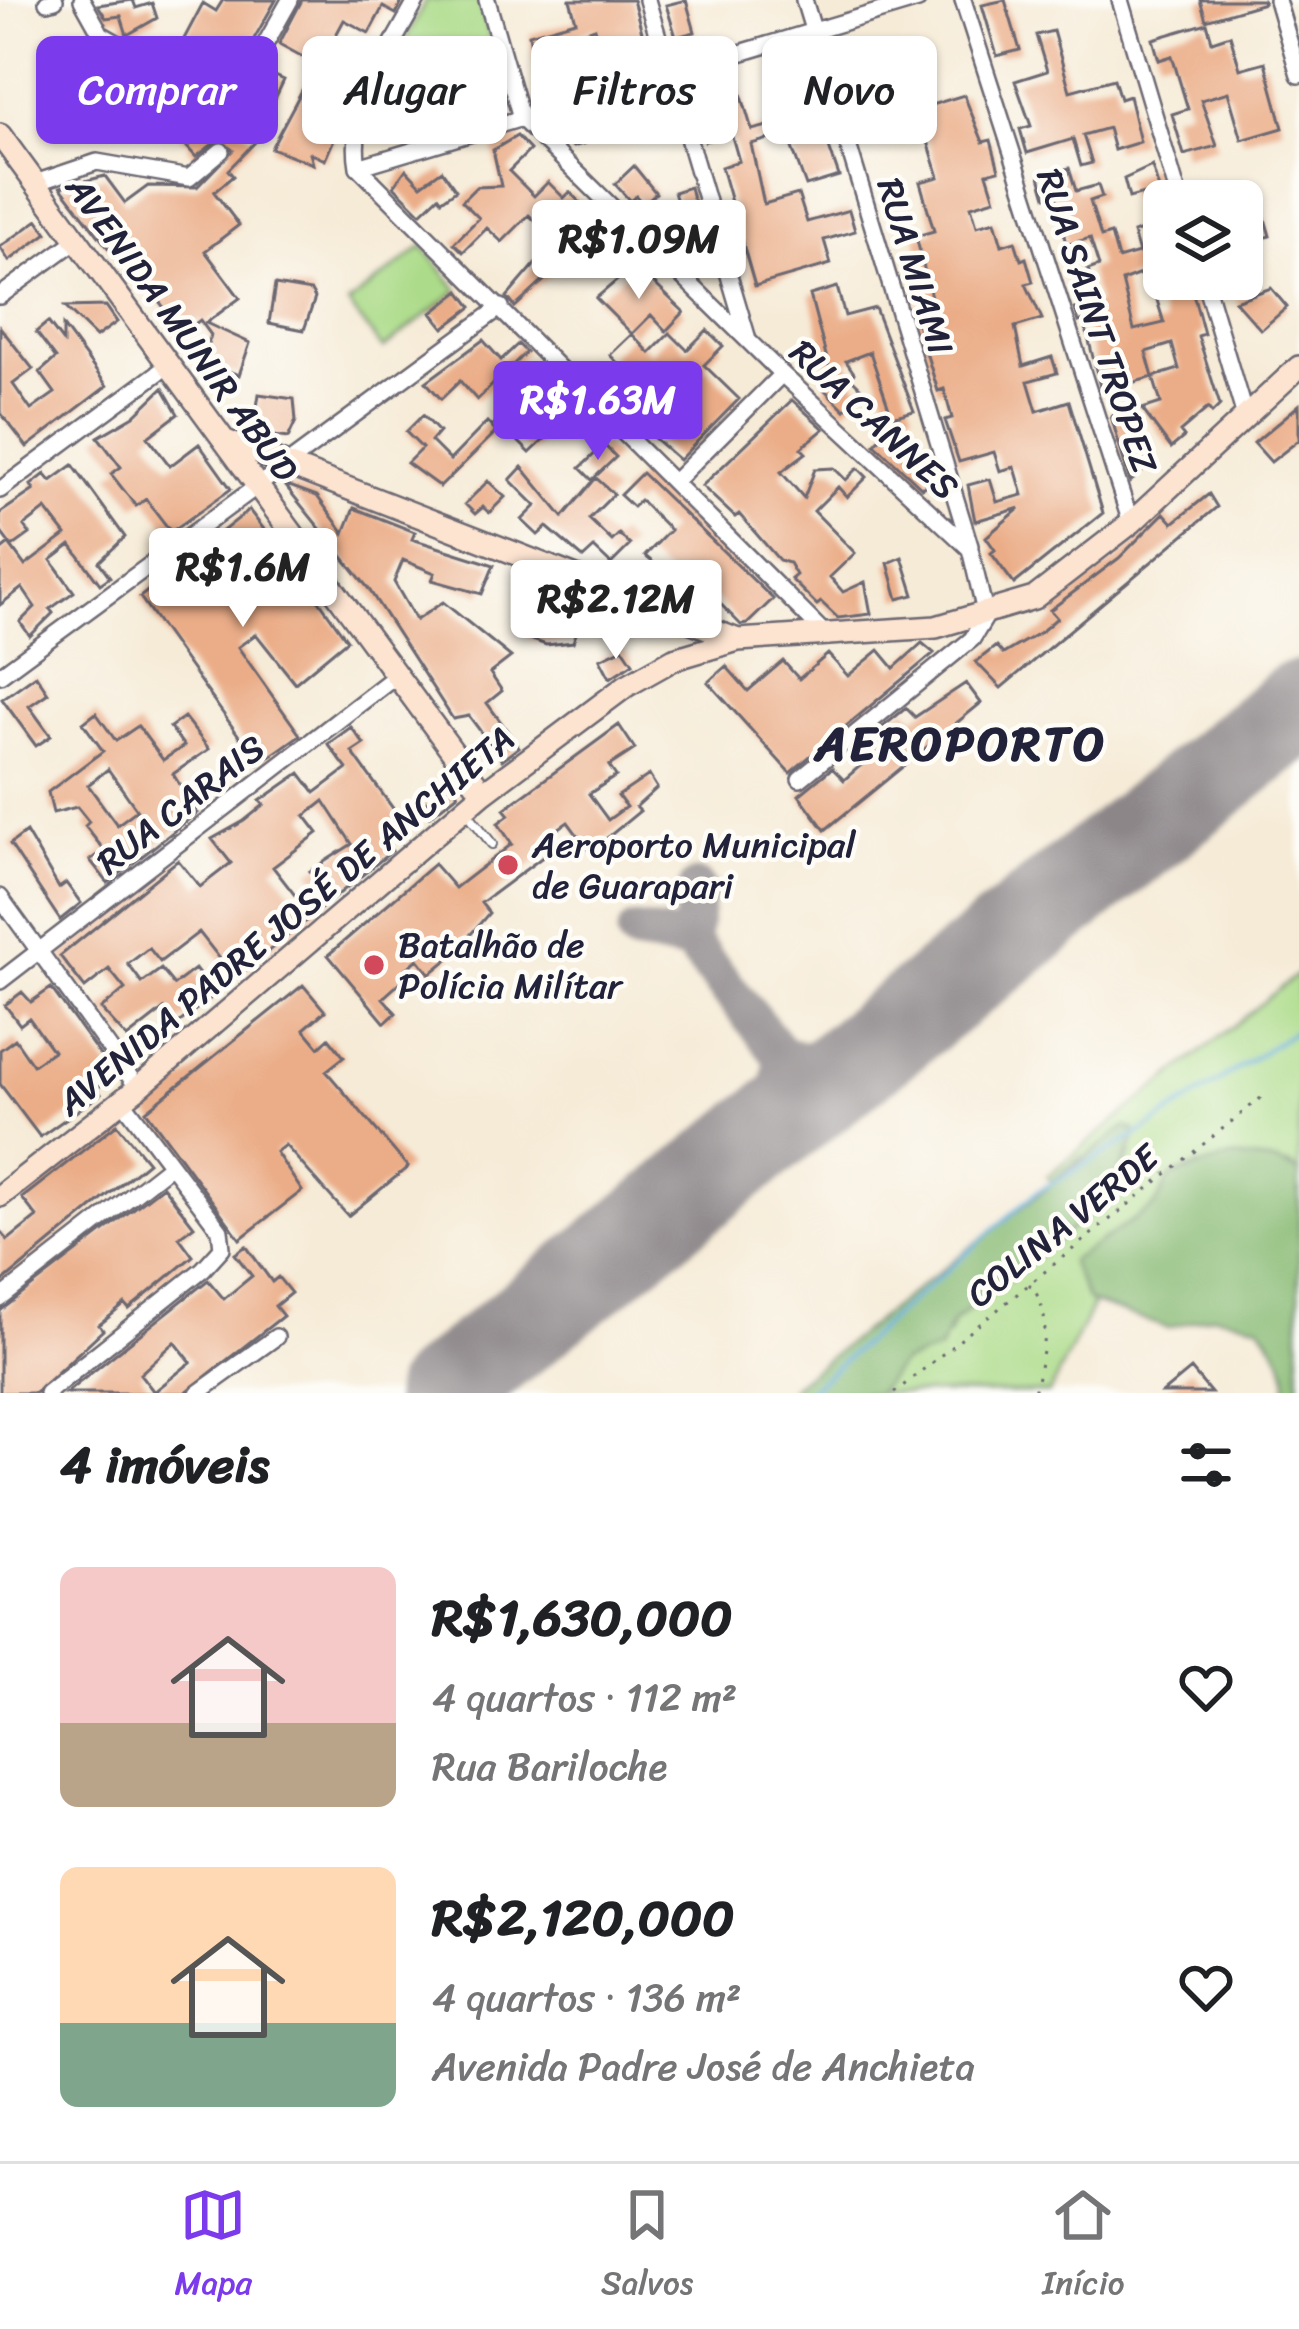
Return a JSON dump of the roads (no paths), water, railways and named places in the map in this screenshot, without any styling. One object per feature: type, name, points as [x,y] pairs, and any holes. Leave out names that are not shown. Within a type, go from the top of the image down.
[{"type":"main road","name":"AVENIDA MUNIR ABUD","points":[[0,135],[397,675],[474,801]]},
{"type":"main road","name":"AVENIDA PADRE JOSÉ DE ANCHIETA","points":[[0,1196],[130,1094],[474,801],[626,686],[674,659],[738,640],[829,637],[986,616],[1059,583],[1299,367]]},
{"type":"main road","points":[[226,441],[738,640]]},
{"type":"street","points":[[82,0],[101,34],[230,107],[290,0]]},
{"type":"street","points":[[417,0],[359,111],[354,145],[358,166],[829,637]]},
{"type":"street","name":"RUA CANNES","points":[[487,0],[521,118],[782,374],[970,549],[986,616]]},
{"type":"street","points":[[647,0],[658,36]]},
{"type":"street","name":"RUA MIAMI","points":[[804,0],[970,549]]},
{"type":"street","points":[[738,53],[918,0]]},
{"type":"street","name":"RUA SAINT TROPEZ","points":[[963,0],[1131,523]]},
{"type":"street","points":[[1120,0],[1174,180]]},
{"type":"street","points":[[1277,0],[1299,75]]},
{"type":"street","points":[[358,166],[531,115]]},
{"type":"street","points":[[690,144],[749,342]]},
{"type":"street","points":[[35,183],[97,162],[189,178],[220,151]]},
{"type":"street","points":[[0,296],[78,239]]},
{"type":"street","points":[[1210,300],[1244,413]]},
{"type":"street","points":[[0,675],[501,307]]},
{"type":"street","points":[[0,490],[170,364]]},
{"type":"street","points":[[675,481],[782,374]]},
{"type":"street","points":[[800,779],[972,639],[986,616]]},
{"type":"street","name":"RUA CARAIS","points":[[0,980],[397,675]]},
{"type":"street","points":[[0,897],[39,950],[171,1165],[220,1230],[217,1258],[47,1393]]},
{"type":"street","points":[[0,1299],[171,1165]]},
{"type":"street","points":[[198,1393],[276,1337]]},
{"type":"lane","points":[[474,801],[492,844]]},
{"type":"waterway","points":[[806,1393],[1038,1191],[1141,1133],[1299,1028]]},
{"type":"place","name":"Aeroporto Municipal de Guarapari","points":[[508,865]]},
{"type":"place","name":"Batalhão de Polícia Milítar","points":[[374,965]]},
{"type":"district","name":"AEROPORTO","points":[[961,743]]}]
